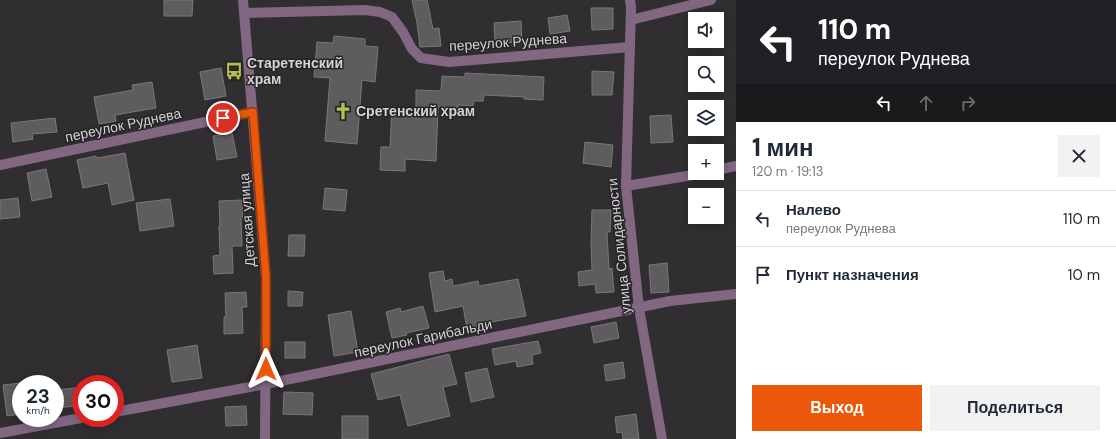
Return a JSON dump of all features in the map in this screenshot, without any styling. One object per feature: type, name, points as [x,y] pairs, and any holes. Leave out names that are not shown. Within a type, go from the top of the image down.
[{"type":"street","name":"Детская улица","points":[[243,0],[266,278],[265,439]]},
{"type":"street","name":"улица Солидарности","points":[[630,0],[632,7],[626,186],[639,308],[662,439]]},
{"type":"street","points":[[631,20],[712,0]]},
{"type":"street","name":"переулок Руднева","points":[[244,13],[365,10],[380,12],[392,17],[403,32],[412,49],[421,58],[449,62],[630,47]]},
{"type":"street","name":"переулок Руднева","points":[[0,165],[253,112]]},
{"type":"street","points":[[724,169],[736,166]]},
{"type":"street","points":[[626,186],[688,176]]},
{"type":"street","name":"переулок Гарибальди","points":[[124,410],[266,384],[670,301],[736,294]]},
{"type":"street","points":[[0,433],[72,420]]},
{"type":"building","points":[[164,0],[193,0],[192,16],[164,16]]},
{"type":"building","points":[[412,0],[427,0],[433,29],[439,28],[441,46],[420,47]]},
{"type":"building","points":[[591,8],[613,8],[613,29],[592,30]]},
{"type":"building","points":[[567,15],[570,31],[550,34],[548,18]]},
{"type":"building","points":[[521,21],[522,42],[495,43],[494,23]]},
{"type":"building","name":"Сретенский храм","points":[[334,36],[365,39],[365,46],[378,47],[375,82],[362,80],[357,144],[325,141],[330,78],[314,77],[317,42],[333,43]]},
{"type":"building","points":[[221,68],[226,96],[205,100],[200,72]]},
{"type":"building","points":[[592,71],[614,72],[612,95],[592,95]]},
{"type":"building","points":[[465,73],[544,77],[543,100],[524,99],[524,97],[484,95],[483,101],[474,101],[473,106],[458,105],[458,108],[438,107],[436,161],[405,159],[405,171],[380,170],[381,147],[390,147],[392,109],[416,110],[416,90],[441,91],[442,76],[465,77]]},
{"type":"building","points":[[152,82],[156,108],[115,115],[116,121],[99,124],[94,97],[133,90],[132,85]]},
{"type":"building","points":[[671,115],[673,142],[651,143],[650,116]]},
{"type":"building","points":[[55,118],[57,132],[32,134],[33,139],[13,142],[11,123]]},
{"type":"building","points":[[232,133],[237,157],[217,160],[213,136]]},
{"type":"building","points":[[585,142],[613,145],[611,167],[583,163]]},
{"type":"building","points":[[125,153],[134,200],[112,205],[108,183],[83,188],[77,160],[96,156],[97,158]]},
{"type":"building","points":[[46,169],[52,197],[32,201],[27,173]]},
{"type":"building","points":[[325,188],[347,190],[345,211],[323,209]]},
{"type":"building","points":[[18,198],[20,217],[0,219],[0,200]]},
{"type":"building","points":[[170,199],[174,226],[140,231],[136,203]]},
{"type":"building","points":[[242,200],[242,246],[232,246],[233,273],[214,274],[213,256],[220,255],[219,201]]},
{"type":"building","points":[[592,210],[611,210],[610,232],[607,232],[609,269],[612,268],[614,292],[596,293],[595,284],[579,286],[578,272],[592,270]]},
{"type":"building","points":[[289,235],[305,235],[304,256],[288,256]]},
{"type":"building","points":[[667,263],[669,292],[651,293],[649,265]]},
{"type":"building","points":[[443,271],[445,281],[452,279],[453,286],[478,281],[479,286],[518,279],[526,316],[479,324],[479,327],[467,329],[463,306],[435,312],[429,273]]},
{"type":"building","points":[[288,291],[303,292],[302,306],[288,306]]},
{"type":"building","points":[[246,292],[247,307],[242,307],[243,333],[224,334],[224,317],[226,317],[225,293]]},
{"type":"building","points":[[423,306],[429,328],[392,338],[386,312],[400,308],[401,312]]},
{"type":"building","points":[[351,311],[358,352],[334,356],[328,315]]},
{"type":"building","points":[[616,322],[619,338],[594,343],[591,327]]},
{"type":"building","points":[[538,341],[541,353],[532,355],[533,364],[517,367],[516,361],[495,365],[492,349]]},
{"type":"building","points":[[285,342],[305,342],[305,358],[285,358]]},
{"type":"building","points":[[197,345],[202,378],[172,382],[167,350]]},
{"type":"building","points":[[449,354],[457,384],[443,387],[450,416],[408,426],[400,395],[378,400],[371,374]]},
{"type":"building","points":[[623,362],[625,378],[606,381],[604,365]]},
{"type":"building","points":[[487,368],[494,397],[471,402],[465,373]]},
{"type":"building","points":[[12,384],[12,415],[7,416],[3,385]]},
{"type":"building","points":[[72,388],[72,406],[64,407],[64,389]]},
{"type":"building","points":[[284,392],[313,393],[312,415],[283,414]]},
{"type":"building","points":[[246,406],[247,425],[226,426],[225,407]]},
{"type":"building","points":[[636,414],[639,439],[623,439],[622,432],[617,433],[615,417]]},
{"type":"building","points":[[342,416],[368,416],[368,439],[342,439]]},
{"type":"place","name":"Старетенский храм","points":[[234,71]]},
{"type":"place","name":"Сретенский храм","points":[[343,111]]},
{"type":"route","points":[[223,118],[253,112],[266,278],[266,369]]}]
